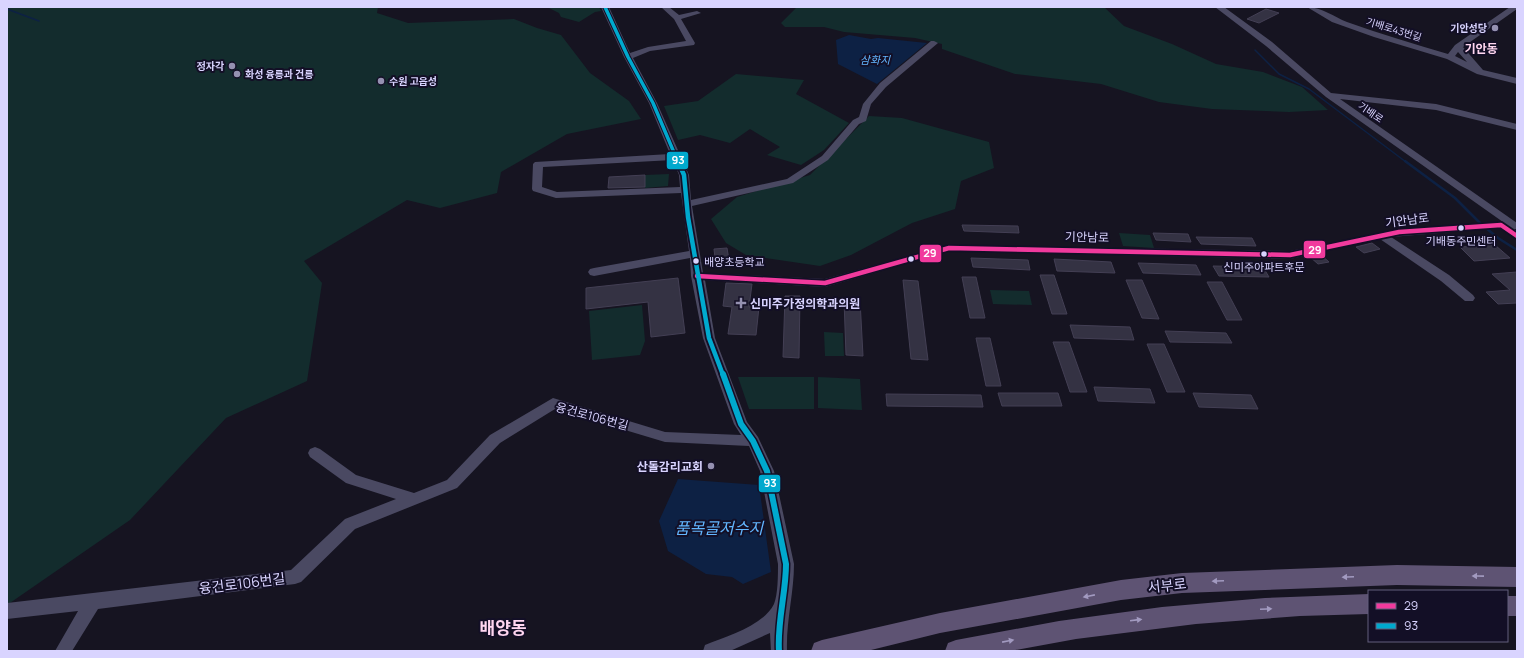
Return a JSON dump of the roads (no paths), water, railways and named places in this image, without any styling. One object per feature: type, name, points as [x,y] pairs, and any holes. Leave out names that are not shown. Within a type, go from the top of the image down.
[{"type":"main road","name":"서부로","points":[[822,651],[940,623],[1121,590],[1159,585],[1232,580],[1349,576],[1452,575],[1517,577]]},
{"type":"main road","points":[[956,651],[1037,635],[1145,619],[1255,609],[1368,604]]},
{"type":"street","points":[[604,7],[628,57],[654,103],[684,175],[697,276],[709,338],[741,424],[753,441],[767,471],[786,564],[786,578],[778,632],[779,651]]},
{"type":"street","points":[[628,57],[648,49],[691,43],[677,18],[665,7]]},
{"type":"street","name":"기배로","points":[[1219,7],[1269,44],[1329,95],[1517,227]]},
{"type":"street","name":"기배로43번길","points":[[1311,7],[1335,20],[1377,35],[1450,57],[1480,72],[1517,82]]},
{"type":"street","points":[[1450,57],[1458,47],[1515,7]]},
{"type":"street","points":[[677,18],[697,13]]},
{"type":"street","points":[[687,204],[790,181],[824,158],[856,122],[863,119],[867,104],[883,85],[934,43]]},
{"type":"street","points":[[1458,47],[1480,72]]},
{"type":"street","points":[[1329,95],[1436,107],[1517,127]]},
{"type":"street","points":[[676,157],[538,164],[536,189],[556,195],[686,190]]},
{"type":"street","points":[[1478,199],[1498,226],[1517,236]]},
{"type":"street","name":"기안남로","points":[[697,276],[825,283],[949,248],[1290,255],[1399,232],[1498,226]]},
{"type":"street","points":[[1382,236],[1444,278],[1468,298]]},
{"type":"street","points":[[594,272],[694,254]]},
{"type":"street","name":"융건로106번길","points":[[7,611],[295,577],[350,524],[452,484],[495,439],[553,403],[665,437],[753,441]]},
{"type":"street","points":[[315,453],[351,479],[414,499]]},
{"type":"street","points":[[63,651],[92,602]]},
{"type":"street","points":[[711,651],[764,628],[782,606]]},
{"type":"water","name":"삼화지","points":[[849,35],[871,39],[878,38],[927,43],[877,84],[838,64],[836,40]]},
{"type":"water","name":"품목골저수지","points":[[678,479],[759,485],[771,572],[743,584],[732,577],[706,574],[668,551],[659,521]]},
{"type":"waterway","points":[[7,9],[39,21]]},
{"type":"waterway","points":[[1255,50],[1279,74],[1309,89],[1406,162]]},
{"type":"waterway","points":[[1405,161],[1455,198],[1482,225]]},
{"type":"waterway","points":[[1486,228],[1498,238],[1517,250]]},
{"type":"place","name":"기안성당","points":[[1495,28]]},
{"type":"place","name":"정자각","points":[[232,66]]},
{"type":"place","name":"화성 융릉과 건릉","points":[[237,74]]},
{"type":"place","name":"수원 고읍성","points":[[381,81]]},
{"type":"place","name":"기배동주민센터","points":[[1461,228]]},
{"type":"place","name":"신미주아파트후문","points":[[1264,254]]},
{"type":"place","name":"배양초등학교","points":[[696,261]]},
{"type":"place","name":"신미주가정의학과의원","points":[[741,303]]},
{"type":"place","name":"산돌감리교회","points":[[711,466]]},
{"type":"district","name":"기안동","points":[[1481,48]]},
{"type":"district","name":"배양동","points":[[503,627]]}]
